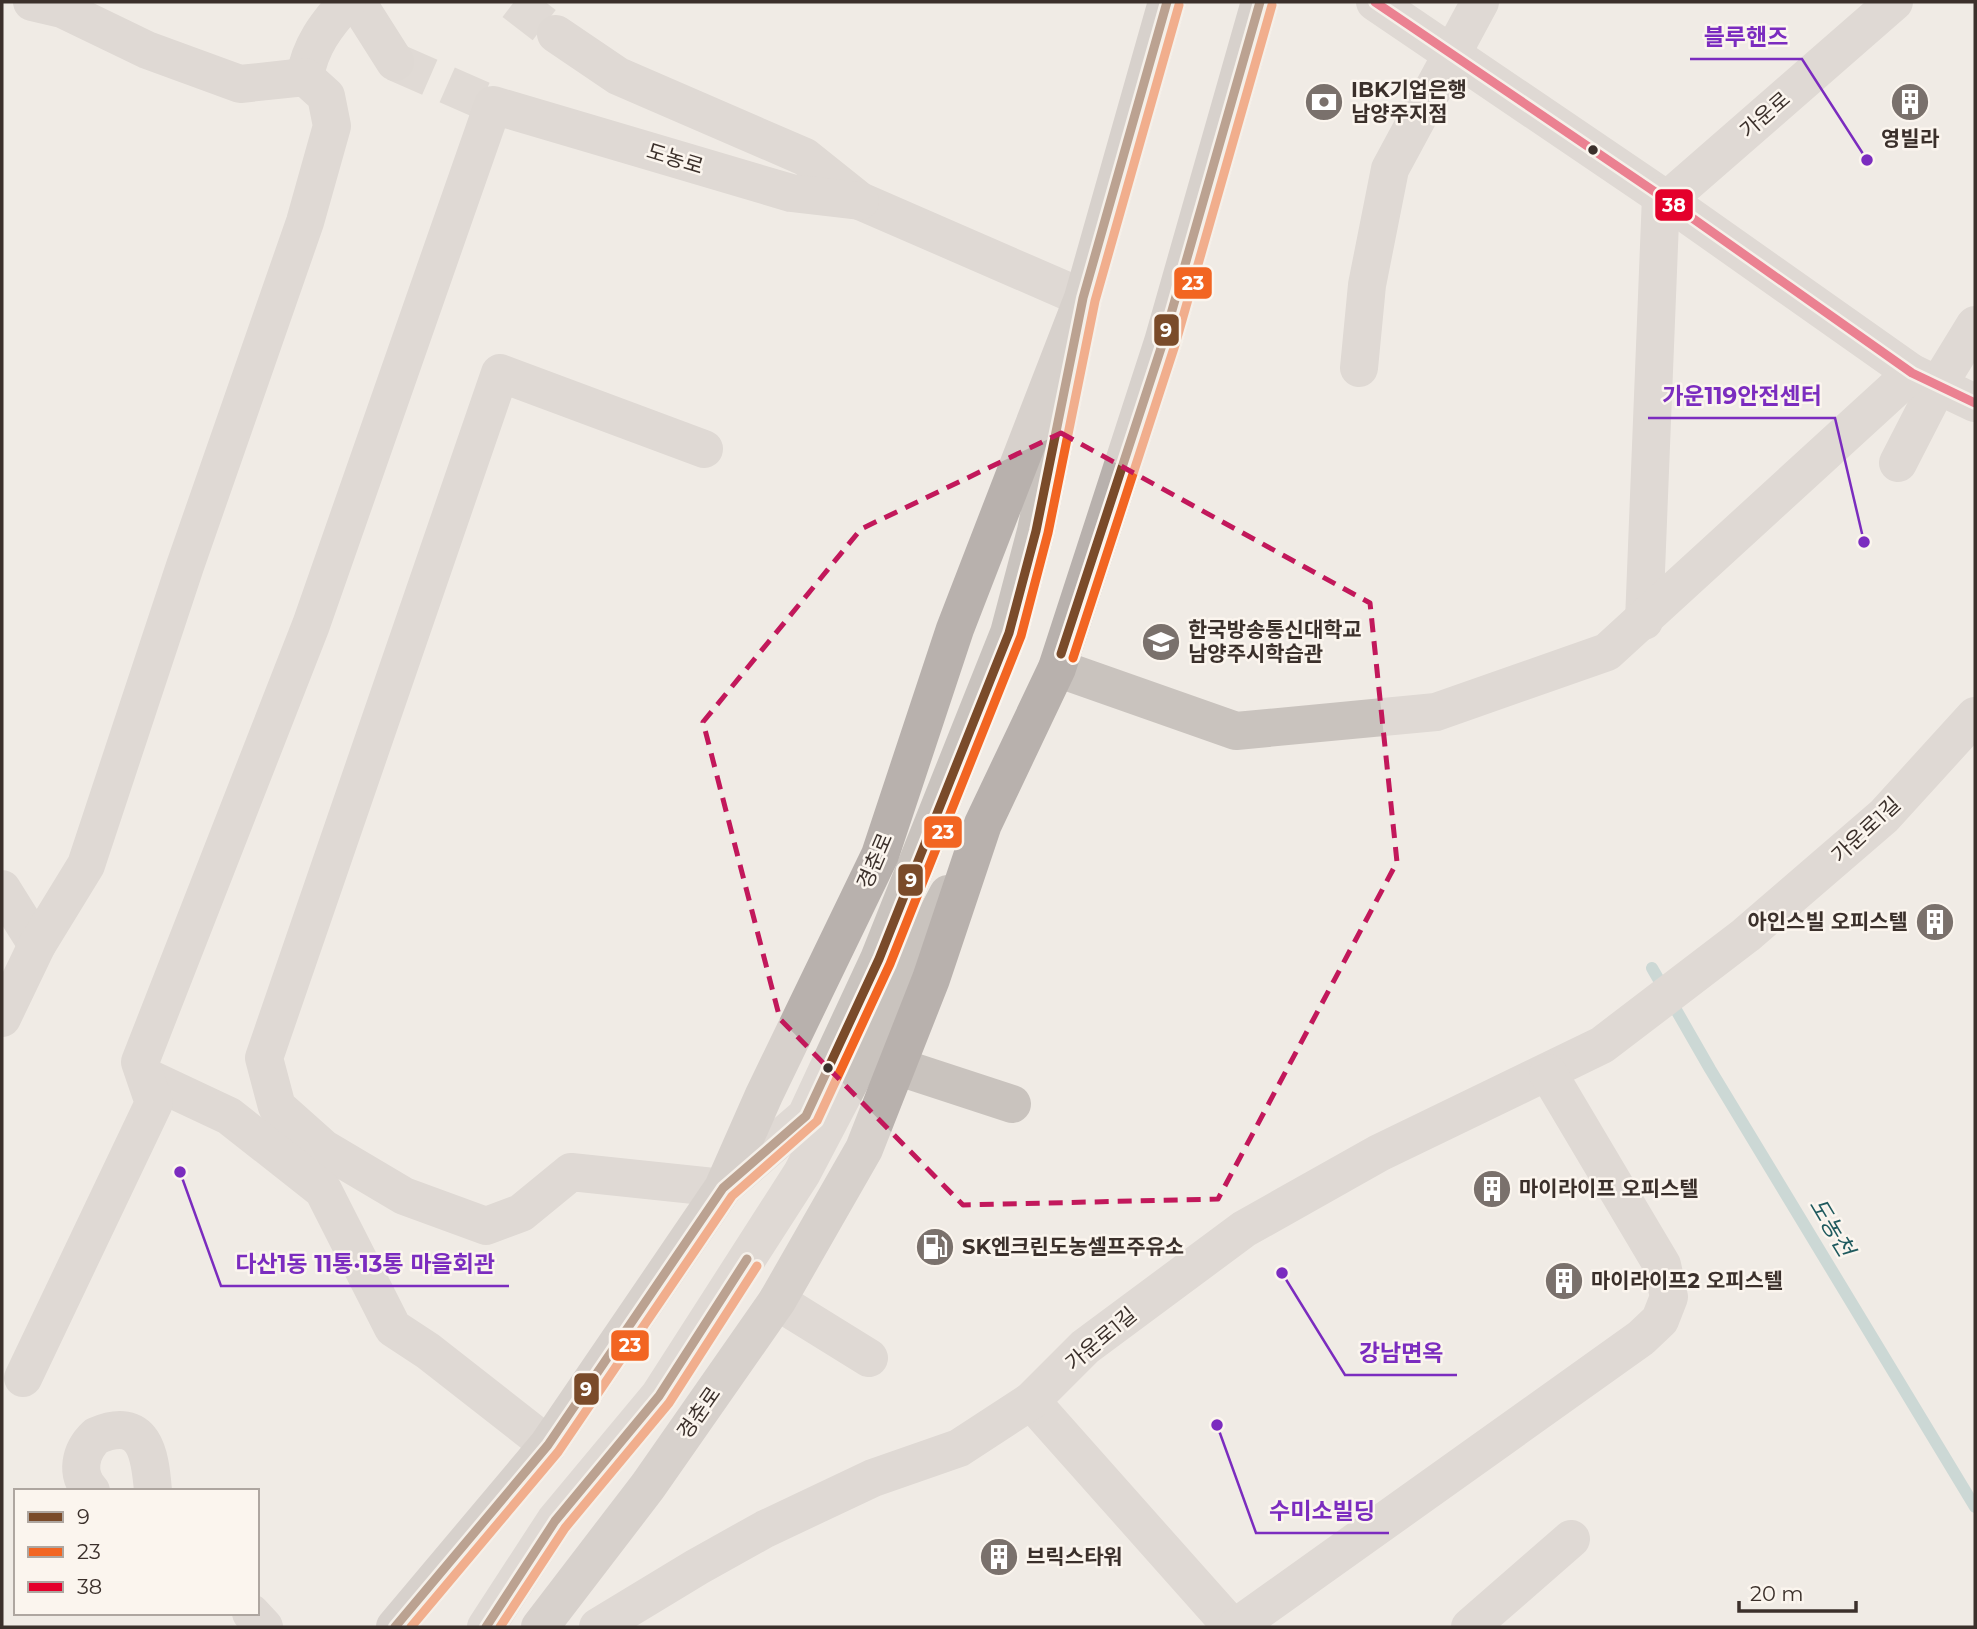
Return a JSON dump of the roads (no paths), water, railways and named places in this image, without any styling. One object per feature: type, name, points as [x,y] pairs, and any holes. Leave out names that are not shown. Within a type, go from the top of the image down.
[{"type":"main road","name":"경춘로","points":[[395,1627],[548,1445],[723,1188],[764,1095],[880,855],[955,629],[1083,298],[1167,2]]},
{"type":"main road","name":"경춘로","points":[[540,1627],[648,1486],[777,1301],[864,1149],[931,979],[983,824],[1057,668],[1163,342],[1256,18]]},
{"type":"street","points":[[2,1018],[37,944],[86,865],[185,566],[305,222],[332,127],[326,96],[305,77],[240,84],[147,50],[62,9],[32,2]]},
{"type":"street","points":[[305,77],[308,57],[318,38],[347,2]]},
{"type":"street","points":[[357,2],[395,62]]},
{"type":"street","points":[[1359,368],[1367,285],[1390,169],[1480,2]]},
{"type":"street","name":"가운로","points":[[1664,198],[1894,2]]},
{"type":"street","points":[[1381,4],[1925,380],[1975,402]]},
{"type":"street","name":"도농로","points":[[556,34],[618,76],[805,157],[860,201],[1083,298]]},
{"type":"street","name":"도농로","points":[[146,1077],[140,1062],[311,625],[493,105],[791,193],[860,201]]},
{"type":"street","points":[[1644,621],[1664,198]]},
{"type":"street","points":[[704,449],[500,373],[264,1058],[277,1107],[323,1148],[404,1196],[486,1226],[521,1213],[571,1172],[723,1188],[806,1116],[884,947],[1009,633],[1037,531],[1083,298]]},
{"type":"street","points":[[1057,668],[1236,731],[1436,712],[1607,652],[1925,380],[1975,325]]},
{"type":"street","points":[[1898,463],[1925,380]]},
{"type":"street","name":"가운로1길","points":[[598,1627],[696,1567],[765,1530],[873,1478],[959,1448],[1031,1401],[1085,1347],[1244,1229],[1378,1153],[1602,1045],[1746,935],[1884,816],[1975,716]]},
{"type":"street","points":[[486,1627],[555,1521],[659,1396],[802,1173],[983,824]]},
{"type":"street","points":[[2,889],[37,944]]},
{"type":"street","points":[[896,1066],[1012,1104]]},
{"type":"street","points":[[1031,1401],[1234,1627],[1600,1368],[1660,1320],[1669,1297],[1662,1265],[1548,1073]]},
{"type":"street","points":[[23,1378],[154,1103],[146,1077]]},
{"type":"street","points":[[146,1077],[229,1116],[323,1190],[393,1328],[428,1351],[548,1445]]},
{"type":"street","points":[[777,1301],[869,1358]]},
{"type":"street","points":[[90,1489],[82,1476],[82,1454],[96,1436],[119,1430],[131,1433],[148,1449],[153,1489]]},
{"type":"street","points":[[1470,1627],[1571,1539]]},
{"type":"waterway","name":"도농천","points":[[1652,968],[1710,1069],[1975,1507]]},
{"type":"tunnel","points":[[514,2],[556,34]]},
{"type":"tunnel","points":[[395,62],[493,105]]},
{"type":"place","name":"IBK기업은행 남양주지점","points":[[1324,102]]},
{"type":"place","name":"영빌라","points":[[1910,102]]},
{"type":"place","name":"블루핸즈","points":[[1867,160]]},
{"type":"place","name":"가운119안전센터","points":[[1864,542]]},
{"type":"place","name":"한국방송통신대학교 남양주시학습관","points":[[1161,642]]},
{"type":"place","name":"아인스빌 오피스텔","points":[[1935,922]]},
{"type":"place","name":"다산1동 11통·13통 마을회관","points":[[180,1172]]},
{"type":"place","name":"마이라이프 오피스텔","points":[[1492,1189]]},
{"type":"place","name":"SK엔크린도농셀프주유소","points":[[935,1247]]},
{"type":"place","name":"강남면옥","points":[[1282,1273]]},
{"type":"place","name":"마이라이프2 오피스텔","points":[[1564,1281]]},
{"type":"place","name":"수미소빌딩","points":[[1217,1425]]},
{"type":"place","name":"브릭스타워","points":[[999,1557]]}]
